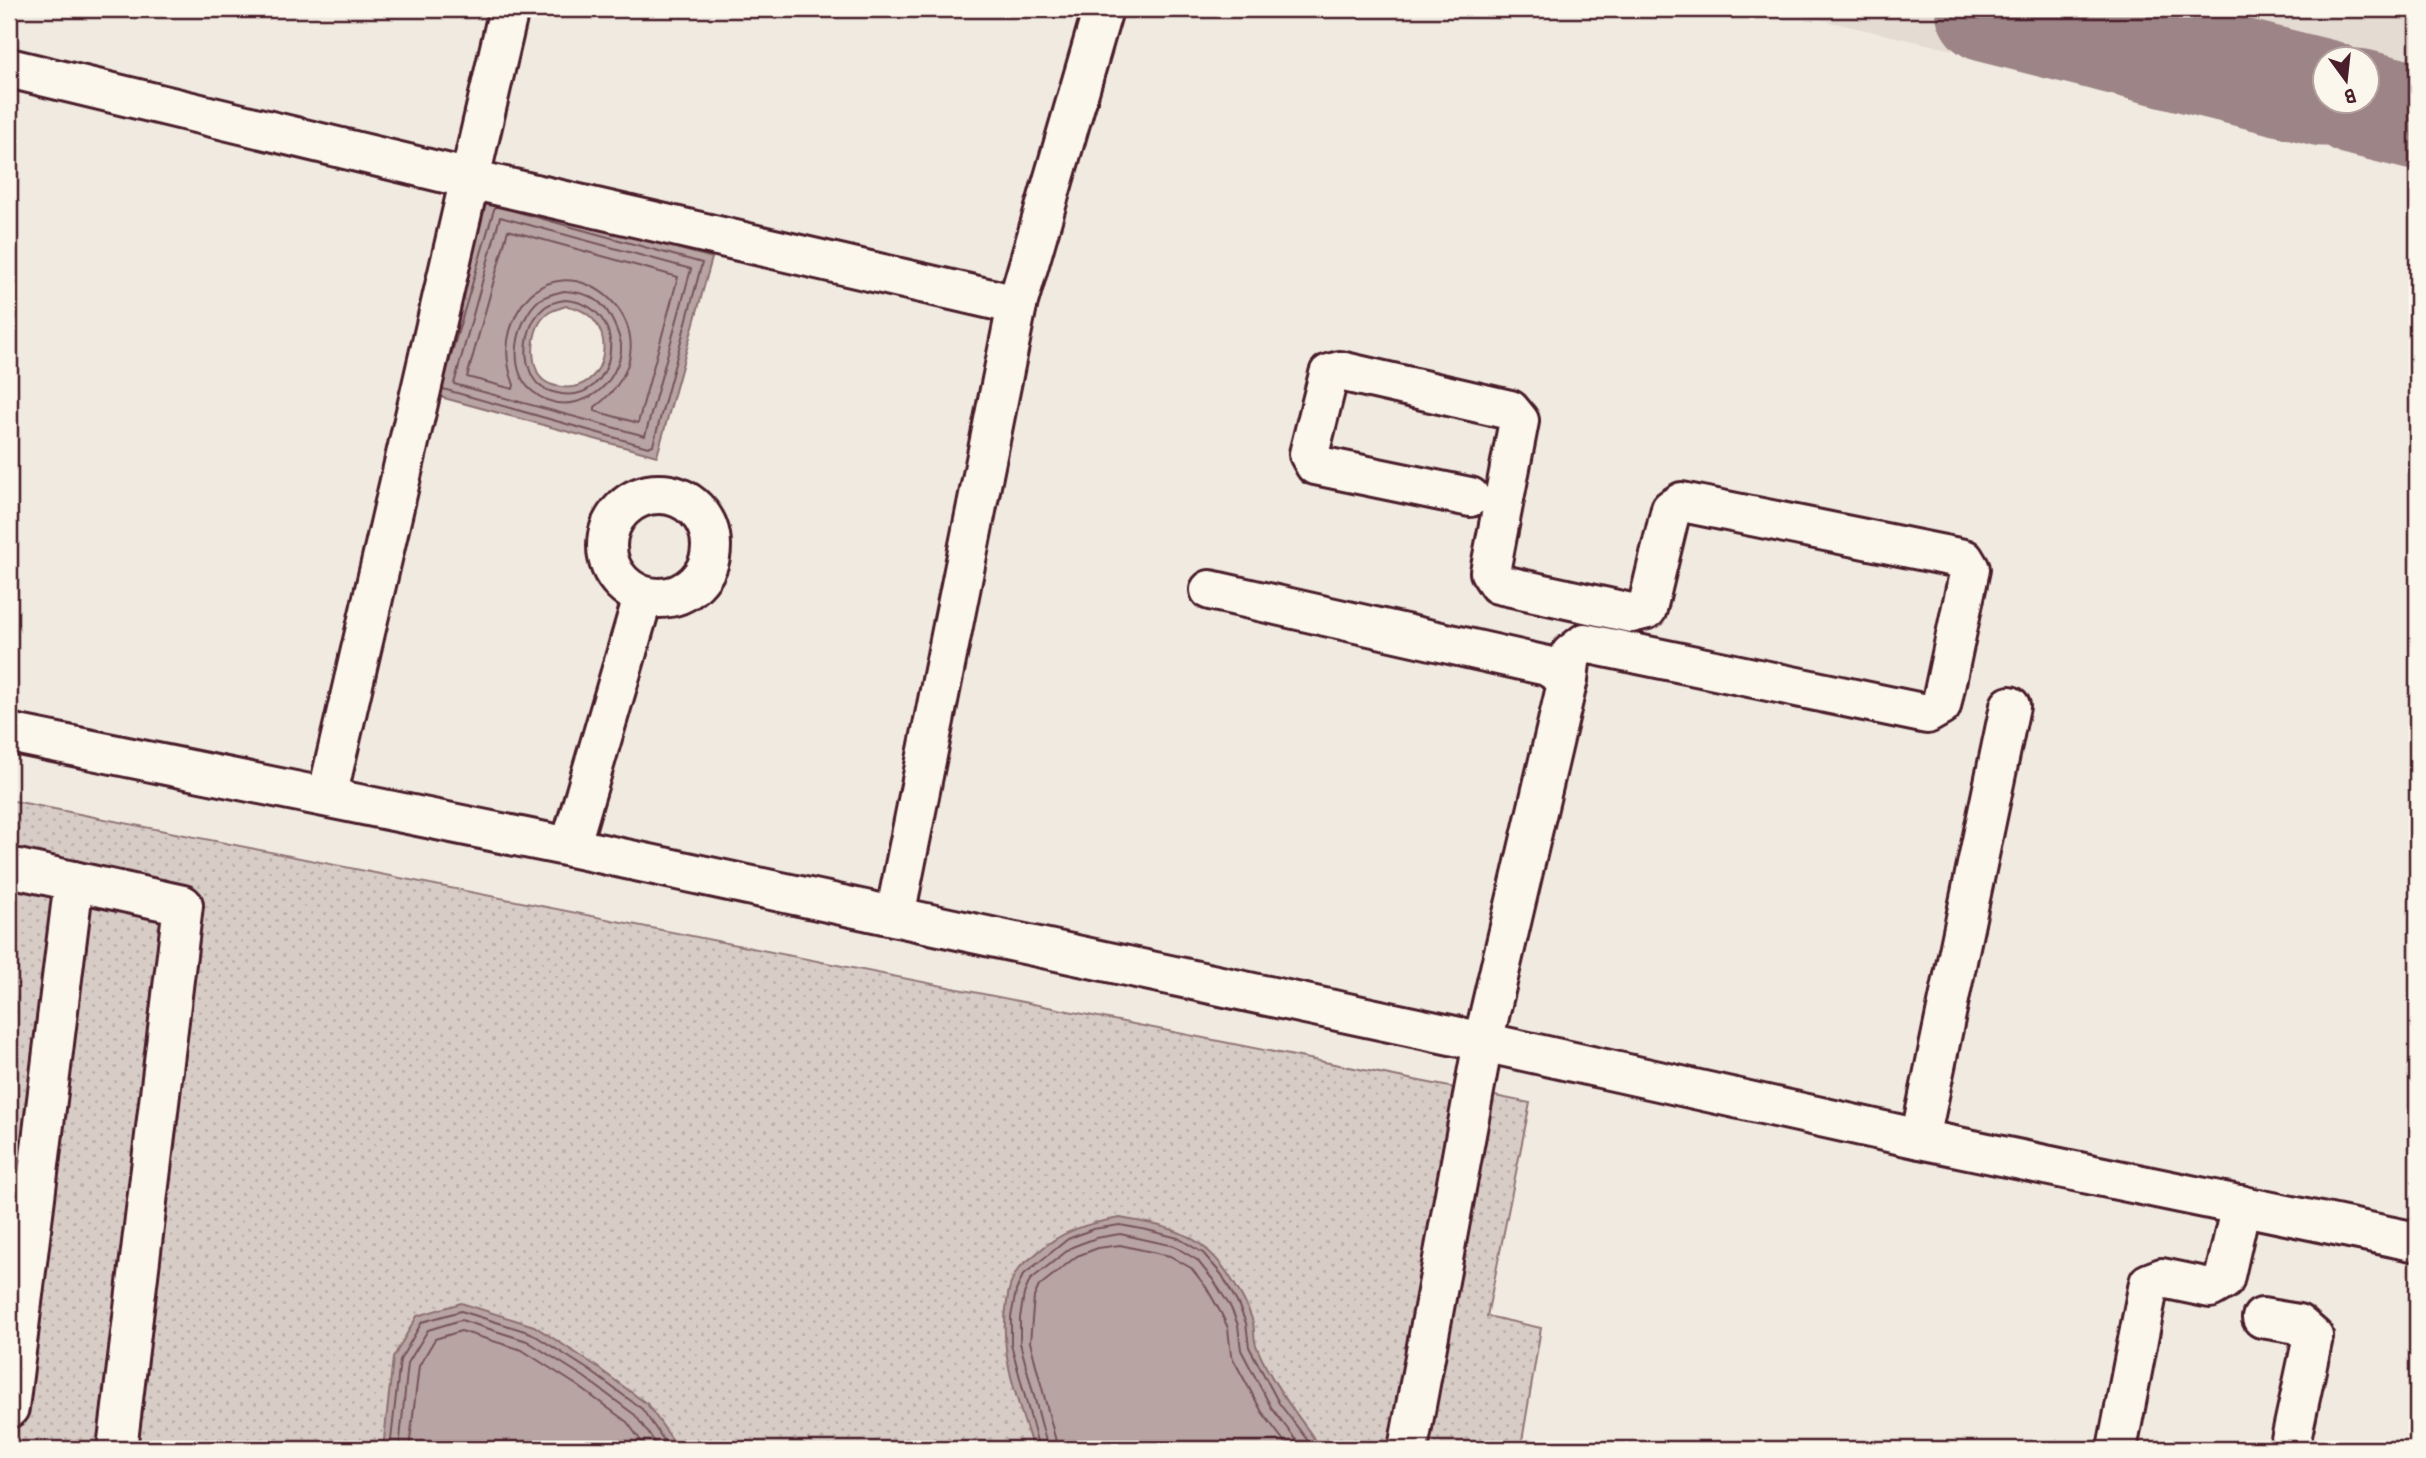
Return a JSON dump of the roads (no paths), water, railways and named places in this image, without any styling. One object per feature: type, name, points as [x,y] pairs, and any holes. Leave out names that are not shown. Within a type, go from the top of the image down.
[{"type":"lane","points":[[327,797],[509,9]]},
{"type":"lane","points":[[895,916],[1017,305],[1103,9]]},
{"type":"lane","points":[[9,68],[470,179],[1017,305]]},
{"type":"lane","points":[[1408,1449],[1483,1042],[1568,679],[1571,654],[1584,643],[1927,714],[1941,706],[1970,569],[1964,559],[1682,502],[1671,509],[1647,609],[1631,613],[1498,584],[1490,572],[1518,421],[1510,410],[1340,371],[1329,374],[1309,454],[1315,465],[1470,497]]},
{"type":"lane","points":[[1210,590],[1547,666],[1568,679]]},
{"type":"lane","points":[[570,847],[643,597]]},
{"type":"lane","points":[[1920,1139],[2010,706]]},
{"type":"lane","points":[[9,733],[570,847],[1483,1042],[1920,1139],[2417,1242]]},
{"type":"lane","points":[[9,867],[183,905],[117,1449]]},
{"type":"lane","points":[[9,1408],[74,881]]},
{"type":"lane","points":[[2117,1449],[2149,1283],[2162,1278],[2210,1287],[2224,1280],[2241,1205]]},
{"type":"lane","points":[[2262,1318],[2298,1324],[2313,1337],[2289,1449]]},
{"type":"water","points":[[488,197],[712,258],[657,456],[433,395]],"holes":[[[566,306],[584,312],[596,324],[603,338],[603,354],[598,369],[588,380],[574,387],[547,383],[538,374],[535,364],[533,347],[539,323],[550,312]]]},
{"type":"water","points":[[1120,1218],[1173,1230],[1200,1244],[1213,1255],[1247,1306],[1253,1322],[1256,1345],[1269,1372],[1322,1449],[1033,1449],[1007,1358],[1005,1321],[1011,1282],[1021,1266],[1056,1239],[1086,1225]]},
{"type":"water","points":[[461,1303],[534,1326],[593,1364],[647,1404],[679,1449],[383,1449],[393,1358],[417,1316]]}]
